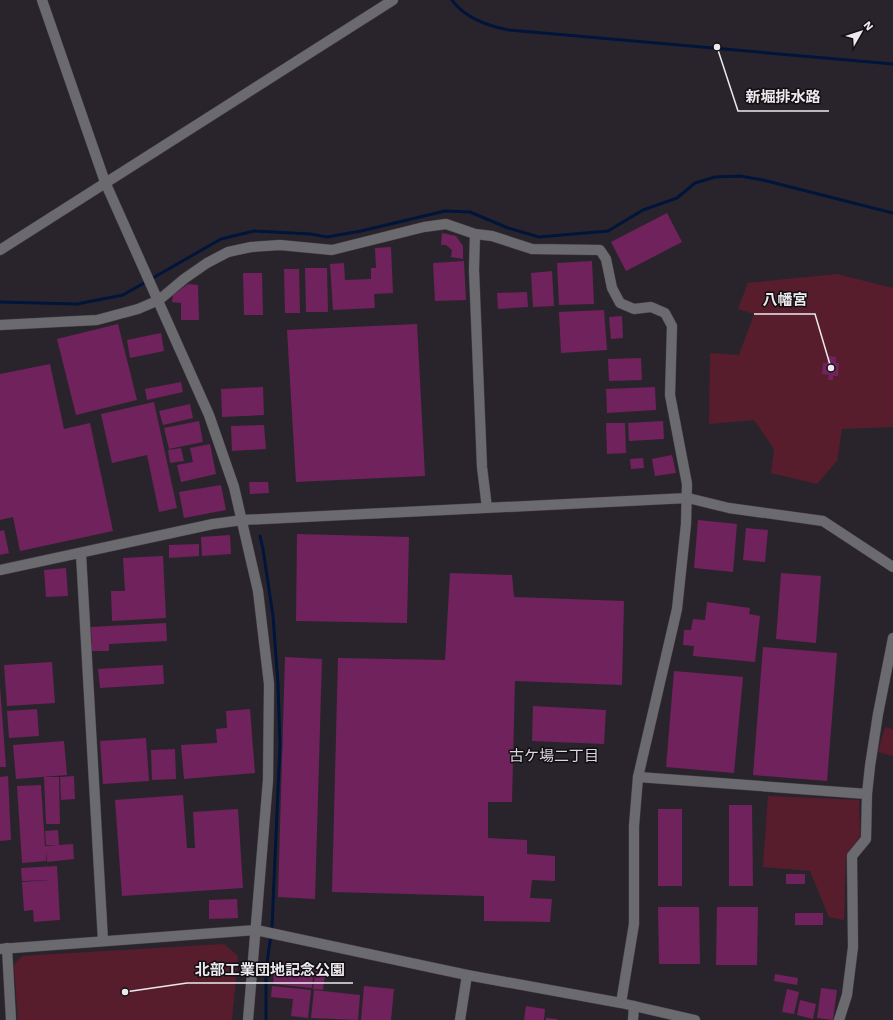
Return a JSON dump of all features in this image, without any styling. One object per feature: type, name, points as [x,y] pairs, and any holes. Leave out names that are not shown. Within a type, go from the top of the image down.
[{"type":"street","points":[[42,0],[106,182],[209,415],[234,487],[243,520],[258,591],[269,684],[268,780],[248,1020]]},
{"type":"street","points":[[0,250],[393,0]]},
{"type":"street","points":[[0,325],[96,320],[138,309],[159,300],[184,279],[207,263],[228,252],[251,247],[280,245],[332,250],[424,227],[446,224],[475,234],[492,236],[532,249],[600,250],[606,259],[612,288],[620,303],[634,308],[651,307],[665,313],[672,326],[670,395],[686,477],[688,498],[677,609],[638,777],[634,826],[634,924],[621,1003]]},
{"type":"street","points":[[475,234],[474,270],[482,459],[487,508]]},
{"type":"street","points":[[0,570],[82,554],[212,524],[243,520],[688,498],[729,508],[824,521],[893,567]]},
{"type":"street","points":[[82,554],[103,941]]},
{"type":"street","points":[[839,1020],[847,995],[852,947],[852,856],[866,839],[867,794],[878,714],[893,638]]},
{"type":"street","points":[[638,777],[867,794]]},
{"type":"street","points":[[11,1020],[3,949],[256,930],[467,974],[621,1003],[695,1020]]},
{"type":"street","points":[[460,1020],[467,974]]},
{"type":"street","points":[[634,1006],[634,1020]]},
{"type":"shaded area","points":[[837,274],[893,288],[893,427],[842,429],[837,461],[817,484],[771,473],[774,449],[754,420],[709,424],[710,353],[739,355],[754,314],[738,309],[748,283]]},
{"type":"shaded area","points":[[885,727],[893,729],[893,756],[878,752]]},
{"type":"shaded area","points":[[768,796],[859,800],[860,837],[846,856],[844,920],[829,917],[810,871],[763,867]]},
{"type":"shaded area","points":[[224,944],[238,956],[232,1020],[18,1020],[14,965],[22,956]]},
{"type":"building","points":[[667,213],[682,242],[626,271],[611,242]]},
{"type":"building","points":[[442,233],[456,236],[463,246],[463,259],[451,257],[452,250],[446,245],[441,245]]},
{"type":"building","points":[[391,247],[393,293],[374,294],[375,308],[333,310],[330,264],[344,263],[345,280],[371,279],[371,268],[376,268],[375,248]]},
{"type":"building","points":[[464,261],[466,300],[435,301],[433,263]]},
{"type":"building","points":[[592,261],[594,304],[559,305],[557,263]]},
{"type":"building","points":[[305,268],[327,268],[328,312],[306,312]]},
{"type":"building","points":[[284,269],[299,269],[300,313],[285,313]]},
{"type":"building","points":[[552,271],[554,306],[533,307],[531,273]]},
{"type":"building","points":[[243,273],[262,273],[263,315],[244,315]]},
{"type":"building","points":[[188,284],[198,285],[199,320],[181,320],[181,303],[172,302],[173,295]]},
{"type":"building","points":[[527,292],[528,307],[498,309],[497,293]]},
{"type":"building","points":[[604,310],[607,350],[561,353],[559,312]]},
{"type":"building","points":[[622,316],[623,338],[611,339],[609,317]]},
{"type":"building","points":[[118,324],[137,400],[76,415],[57,339]]},
{"type":"building","points":[[417,324],[425,476],[296,482],[287,330]]},
{"type":"building","points":[[161,333],[164,351],[130,358],[127,340]]},
{"type":"building","points":[[828,356],[836,357],[836,363],[839,363],[838,376],[833,376],[833,380],[828,380],[829,375],[822,374],[823,363],[827,363]]},
{"type":"building","points":[[641,358],[642,380],[609,381],[608,359]]},
{"type":"building","points":[[50,364],[64,429],[90,423],[113,531],[20,551],[13,517],[0,520],[0,374]]},
{"type":"building","points":[[181,382],[183,392],[147,400],[145,389]]},
{"type":"building","points":[[263,387],[264,415],[222,417],[221,389]]},
{"type":"building","points":[[655,387],[656,410],[607,413],[606,389]]},
{"type":"building","points":[[154,402],[177,508],[159,512],[147,455],[112,463],[101,414]]},
{"type":"building","points":[[190,404],[193,418],[163,425],[159,411]]},
{"type":"building","points":[[199,421],[203,442],[169,449],[164,428]]},
{"type":"building","points":[[663,421],[664,439],[629,441],[628,423]]},
{"type":"building","points":[[606,423],[625,423],[626,453],[607,454]]},
{"type":"building","points":[[264,425],[266,449],[232,451],[231,426]]},
{"type":"building","points":[[210,444],[216,474],[181,482],[177,465],[193,462],[190,448]]},
{"type":"building","points":[[181,448],[184,461],[170,463],[168,450]]},
{"type":"building","points":[[672,455],[676,473],[655,476],[652,459]]},
{"type":"building","points":[[643,458],[644,468],[631,469],[630,459]]},
{"type":"building","points":[[249,482],[268,482],[269,493],[250,494]]},
{"type":"building","points":[[221,485],[226,510],[184,518],[179,492]]},
{"type":"building","points":[[698,520],[737,524],[733,572],[694,568]]},
{"type":"building","points":[[746,528],[768,530],[765,562],[743,560]]},
{"type":"building","points":[[4,530],[9,553],[0,555],[0,531]]},
{"type":"building","points":[[297,534],[409,537],[407,623],[296,621]]},
{"type":"building","points":[[230,535],[231,554],[202,556],[201,537]]},
{"type":"building","points":[[199,544],[199,556],[169,558],[169,545]]},
{"type":"building","points":[[163,556],[166,618],[112,621],[111,591],[125,591],[123,558]]},
{"type":"building","points":[[66,568],[68,596],[46,597],[44,570]]},
{"type":"building","points":[[450,573],[512,575],[514,597],[624,601],[622,685],[515,681],[512,802],[488,802],[488,838],[527,840],[527,854],[555,856],[555,881],[532,880],[530,898],[552,899],[550,922],[484,921],[484,896],[332,892],[338,658],[445,660]]},
{"type":"building","points":[[781,573],[821,576],[816,643],[776,639]]},
{"type":"building","points":[[707,602],[750,608],[749,614],[760,616],[755,662],[693,656],[694,646],[683,645],[684,630],[691,630],[693,619],[705,620]]},
{"type":"building","points":[[166,623],[167,641],[109,644],[109,651],[92,651],[91,627]]},
{"type":"building","points":[[763,647],[837,653],[827,781],[753,775]]},
{"type":"building","points":[[285,657],[322,659],[315,899],[278,897]]},
{"type":"building","points":[[52,662],[55,703],[7,706],[4,665]]},
{"type":"building","points":[[163,665],[164,684],[100,688],[98,669]]},
{"type":"building","points":[[674,671],[743,677],[734,773],[666,767]]},
{"type":"building","points":[[0,686],[6,767],[0,767]]},
{"type":"building","points":[[533,706],[606,710],[604,744],[532,741]]},
{"type":"building","points":[[37,709],[39,736],[9,738],[7,711]]},
{"type":"building","points":[[250,709],[255,773],[184,779],[181,745],[217,743],[216,729],[227,728],[226,711]]},
{"type":"building","points":[[146,738],[149,781],[103,784],[100,741]]},
{"type":"building","points":[[64,741],[67,775],[16,779],[13,745]]},
{"type":"building","points":[[175,749],[176,779],[152,780],[151,750]]},
{"type":"building","points":[[8,776],[11,840],[0,841],[0,777]]},
{"type":"building","points":[[74,776],[75,799],[61,800],[60,777]]},
{"type":"building","points":[[44,777],[59,777],[60,824],[46,824]]},
{"type":"building","points":[[41,785],[45,846],[73,844],[74,859],[47,862],[46,851],[46,861],[22,863],[17,786]]},
{"type":"building","points":[[183,795],[187,848],[195,848],[193,812],[238,809],[243,888],[122,896],[115,800]]},
{"type":"building","points":[[729,805],[752,805],[753,886],[729,886]]},
{"type":"building","points":[[658,809],[682,809],[682,886],[658,886]]},
{"type":"building","points":[[58,830],[59,845],[46,845],[45,831]]},
{"type":"building","points":[[57,866],[60,920],[34,922],[33,910],[24,911],[22,882],[51,880],[22,881],[21,868]]},
{"type":"building","points":[[786,874],[805,874],[805,884],[786,884]]},
{"type":"building","points":[[237,899],[238,918],[209,919],[209,900]]},
{"type":"building","points":[[658,907],[699,907],[700,964],[659,964]]},
{"type":"building","points":[[717,907],[758,907],[757,965],[716,965]]},
{"type":"building","points":[[795,913],[823,913],[823,925],[795,925]]},
{"type":"building","points":[[275,962],[314,966],[312,988],[273,984]]},
{"type":"building","points":[[316,967],[326,968],[323,990],[313,989]]},
{"type":"building","points":[[775,974],[798,978],[797,985],[774,981]]},
{"type":"building","points":[[272,986],[311,990],[308,1018],[291,1016],[293,999],[271,997]]},
{"type":"building","points":[[364,986],[394,989],[391,1020],[361,1020]]},
{"type":"building","points":[[821,988],[837,990],[833,1020],[817,1018]]},
{"type":"building","points":[[787,989],[799,992],[794,1014],[782,1012]]},
{"type":"building","points":[[314,990],[360,995],[358,1020],[311,1018]]},
{"type":"building","points":[[800,1000],[816,1004],[813,1019],[797,1015]]},
{"type":"building","points":[[526,1006],[545,1009],[544,1020],[524,1020]]},
{"type":"building","points":[[546,1018],[557,1019],[557,1020],[546,1020]]},
{"type":"waterway","points":[[452,0],[463,12],[470,16],[493,26],[509,30],[893,64]]},
{"type":"waterway","points":[[0,302],[77,304],[123,295],[221,239],[254,231],[311,234],[327,237],[361,231],[445,211],[470,212],[508,228],[539,237],[608,231],[643,210],[677,198],[695,183],[715,177],[740,176],[763,180],[893,213]]},
{"type":"waterway","points":[[260,536],[273,616],[278,684],[280,744],[272,927],[266,970],[266,1020]]},
{"type":"place","name":"新堀排水路","points":[[717,47]]},
{"type":"place","name":"八幡宮","points":[[831,368]]},
{"type":"place","name":"北部工業団地記念公園","points":[[125,992]]},
{"type":"district","name":"古ケ場二丁目","points":[[554,756]]}]
